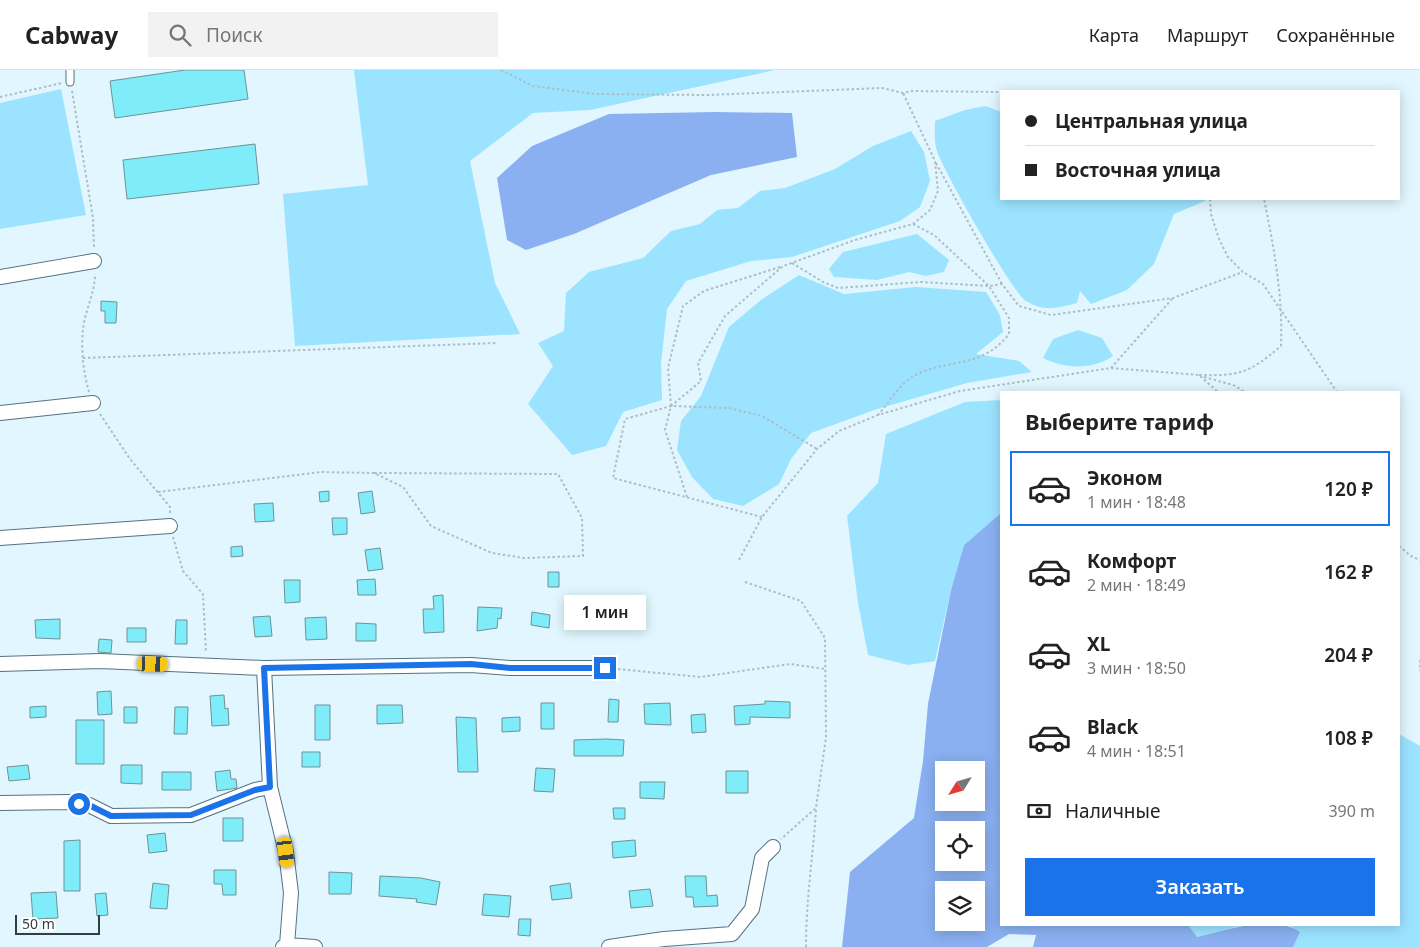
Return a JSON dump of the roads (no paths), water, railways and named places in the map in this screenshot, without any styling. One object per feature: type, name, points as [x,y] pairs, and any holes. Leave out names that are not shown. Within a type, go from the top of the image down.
[{"type":"street","points":[[0,277],[94,261]]},
{"type":"street","points":[[0,413],[93,404]]},
{"type":"street","points":[[0,538],[170,526]]},
{"type":"street","points":[[0,664],[100,661],[264,668],[471,664],[510,668],[605,668]]},
{"type":"street","points":[[264,668],[270,787],[286,852],[291,893],[285,946],[315,947]]},
{"type":"street","points":[[0,803],[69,802],[89,805],[111,816],[191,815],[255,790],[270,787]]},
{"type":"street","points":[[609,947],[664,939],[732,934],[752,909],[762,858],[773,847]]},
{"type":"lane","points":[[70,70],[70,82]]}]
